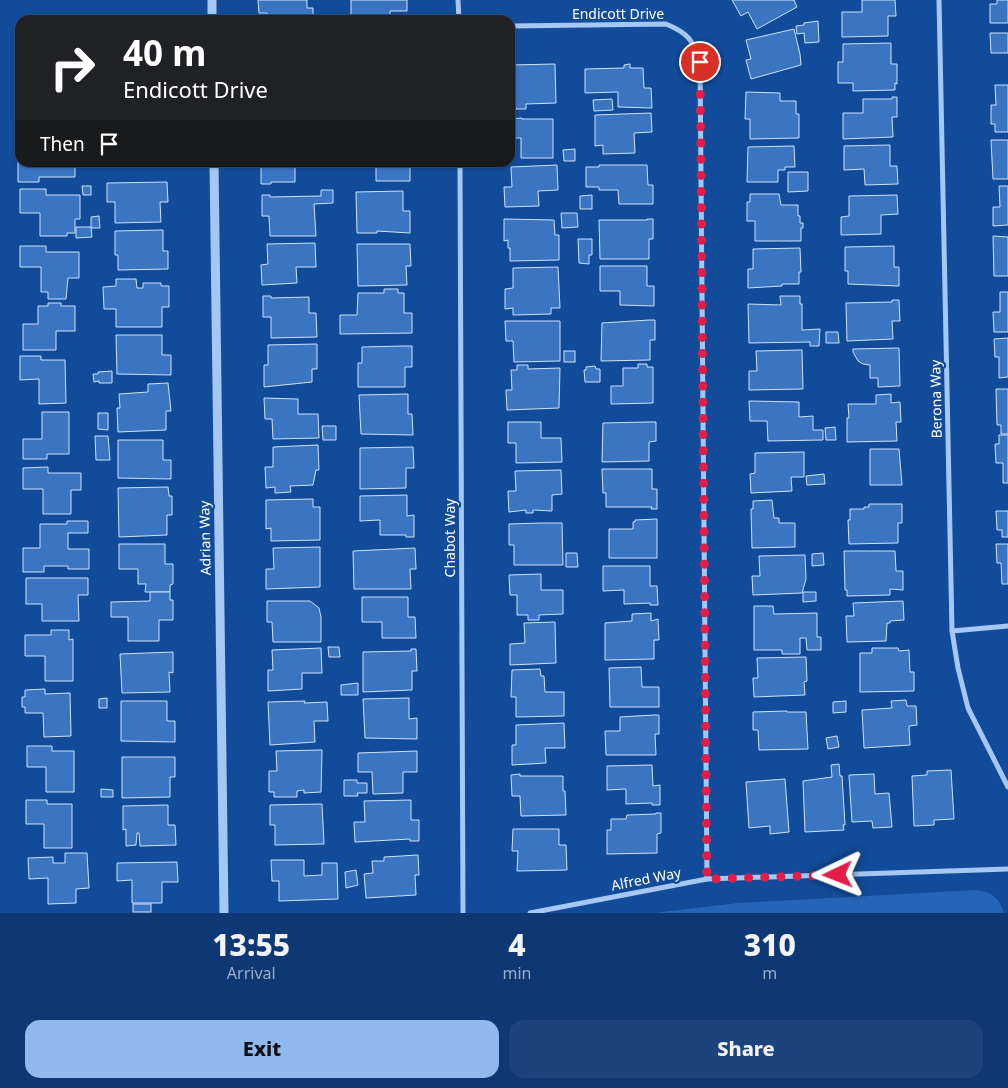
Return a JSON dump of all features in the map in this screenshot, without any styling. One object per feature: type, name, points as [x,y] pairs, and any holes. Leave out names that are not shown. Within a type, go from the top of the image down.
[{"type":"street","points":[[212,0],[212,15]]},
{"type":"street","points":[[458,0],[459,15]]},
{"type":"street","name":"Berona Way","points":[[939,0],[952,631],[958,668],[968,708],[1008,787]]},
{"type":"street","name":"Endicott Drive","points":[[515,26],[666,24],[682,30],[695,45],[700,62],[707,879]]},
{"type":"street","name":"Adrian Way","points":[[214,167],[224,913]]},
{"type":"street","name":"Chabot Way","points":[[460,167],[463,913]]},
{"type":"street","points":[[952,631],[1008,626]]},
{"type":"street","name":"Alfred Way","points":[[530,913],[707,879],[1008,869]]},
{"type":"shaded area","points":[[976,890],[986,892],[994,897],[1004,913],[654,913],[738,903]]},
{"type":"building","points":[[258,0],[307,0],[307,8],[313,8],[313,15],[267,15],[267,13],[259,13]]},
{"type":"building","points":[[351,0],[407,0],[407,11],[390,11],[390,15],[351,15]]},
{"type":"building","points":[[732,0],[794,0],[797,7],[757,29],[748,12],[741,16]]},
{"type":"building","points":[[862,0],[895,0],[896,16],[888,16],[888,36],[842,37],[842,12],[862,12]]},
{"type":"building","points":[[997,0],[1008,0],[1008,23],[990,23],[990,4],[997,4]]},
{"type":"building","points":[[818,21],[819,42],[805,43],[804,33],[797,34],[796,26]]},
{"type":"building","points":[[794,29],[801,65],[751,79],[746,60],[751,59],[746,40]]},
{"type":"building","points":[[990,33],[1008,33],[1008,53],[991,53]]},
{"type":"building","points":[[891,43],[891,64],[897,64],[897,84],[895,83],[895,90],[853,91],[853,83],[838,83],[838,62],[843,62],[843,44]]},
{"type":"building","points":[[555,64],[556,103],[526,104],[526,109],[516,109],[515,65]]},
{"type":"building","points":[[630,64],[630,68],[643,68],[644,88],[651,88],[652,108],[618,107],[618,92],[585,93],[585,69],[624,68],[624,65]]},
{"type":"building","points":[[995,85],[1008,85],[1008,132],[995,132],[995,124],[991,124],[991,105],[996,105]]},
{"type":"building","points":[[746,92],[780,93],[780,101],[796,101],[796,114],[799,114],[799,138],[750,139],[750,119],[745,119]]},
{"type":"building","points":[[892,97],[897,97],[897,117],[892,117],[893,137],[843,139],[843,113],[863,113],[863,99],[892,99]]},
{"type":"building","points":[[612,99],[613,110],[594,111],[593,100]]},
{"type":"building","points":[[651,113],[652,132],[634,133],[635,153],[603,154],[603,145],[595,146],[595,115]]},
{"type":"building","points":[[515,119],[553,119],[553,158],[521,158],[521,138],[515,138]]},
{"type":"building","points":[[991,140],[1008,140],[1008,179],[993,179]]},
{"type":"building","points":[[890,145],[890,166],[897,166],[898,184],[865,185],[864,169],[844,170],[844,146]]},
{"type":"building","points":[[794,146],[795,167],[785,167],[785,170],[778,170],[778,182],[747,182],[748,147]]},
{"type":"building","points":[[575,149],[575,161],[564,161],[563,150]]},
{"type":"building","points":[[557,165],[558,190],[538,191],[539,206],[505,207],[504,187],[512,187],[511,167]]},
{"type":"building","points":[[599,165],[647,165],[648,185],[653,185],[653,204],[619,204],[618,190],[599,190],[599,187],[586,187],[586,167],[599,167]]},
{"type":"building","points":[[18,167],[75,167],[75,177],[39,177],[39,182],[18,182]]},
{"type":"building","points":[[261,167],[295,167],[295,182],[261,184]]},
{"type":"building","points":[[376,167],[410,167],[410,181],[376,181]]},
{"type":"building","points":[[788,172],[808,172],[808,191],[788,192]]},
{"type":"building","points":[[167,182],[168,202],[160,202],[161,222],[115,223],[115,202],[107,202],[107,183]]},
{"type":"building","points":[[82,186],[91,186],[91,195],[83,195]]},
{"type":"building","points":[[999,186],[1008,186],[1008,225],[993,226],[993,207],[1000,207]]},
{"type":"building","points":[[20,189],[46,189],[46,195],[80,195],[80,219],[75,219],[75,233],[67,233],[67,236],[40,236],[40,213],[20,213]]},
{"type":"building","points":[[321,190],[333,190],[333,203],[314,204],[316,236],[270,236],[269,216],[262,216],[262,195],[270,195],[270,197],[321,196]]},
{"type":"building","points":[[403,191],[403,211],[410,211],[410,233],[377,231],[377,233],[357,233],[356,192]]},
{"type":"building","points":[[750,194],[779,194],[781,205],[798,205],[798,216],[800,216],[800,223],[803,223],[801,241],[755,241],[755,221],[747,221],[747,202],[750,202]]},
{"type":"building","points":[[592,195],[592,209],[580,209],[580,196]]},
{"type":"building","points":[[897,195],[898,214],[881,215],[881,234],[841,235],[841,217],[849,216],[849,196]]},
{"type":"building","points":[[561,213],[577,213],[578,227],[562,228]]},
{"type":"building","points":[[99,216],[100,228],[91,228],[91,217]]},
{"type":"building","points":[[504,219],[554,220],[555,235],[559,235],[559,260],[510,261],[508,240],[504,241]]},
{"type":"building","points":[[653,219],[653,239],[649,239],[649,259],[600,259],[599,220]]},
{"type":"building","points":[[76,227],[91,227],[92,237],[76,238]]},
{"type":"building","points":[[163,230],[163,251],[168,251],[168,269],[118,270],[118,255],[115,255],[115,231]]},
{"type":"building","points":[[993,236],[1008,237],[1008,276],[994,276]]},
{"type":"building","points":[[578,239],[592,239],[592,255],[589,255],[589,264],[579,263]]},
{"type":"building","points":[[315,243],[316,267],[296,267],[297,283],[262,285],[261,265],[268,264],[267,244]]},
{"type":"building","points":[[357,244],[410,244],[411,266],[406,266],[407,285],[358,286]]},
{"type":"building","points":[[20,246],[46,246],[46,252],[79,252],[79,278],[68,278],[66,299],[48,299],[48,292],[41,292],[41,267],[20,267]]},
{"type":"building","points":[[894,246],[894,267],[899,267],[899,286],[848,284],[848,271],[845,271],[845,247]]},
{"type":"building","points":[[800,248],[801,272],[799,272],[799,284],[748,288],[748,269],[753,269],[753,249]]},
{"type":"building","points":[[600,266],[647,266],[647,286],[654,286],[654,306],[620,305],[620,291],[600,291]]},
{"type":"building","points":[[558,267],[560,308],[551,308],[551,314],[513,315],[513,308],[505,309],[505,289],[513,288],[513,268]]},
{"type":"building","points":[[116,279],[136,279],[137,288],[143,288],[143,283],[161,283],[161,286],[169,286],[169,307],[162,307],[162,327],[116,327],[116,309],[104,309],[103,287],[116,286]]},
{"type":"building","points":[[384,289],[398,289],[398,293],[404,293],[404,313],[412,313],[412,333],[340,334],[340,315],[357,315],[358,293],[384,293]]},
{"type":"building","points":[[1000,292],[1008,292],[1008,332],[994,332],[993,312],[1000,312]]},
{"type":"building","points":[[263,296],[271,296],[271,298],[309,297],[309,313],[316,313],[317,337],[271,338],[271,317],[263,317]]},
{"type":"building","points":[[780,296],[800,296],[800,304],[802,304],[802,330],[820,329],[819,346],[810,346],[810,342],[749,343],[748,304],[781,305]]},
{"type":"building","points":[[892,300],[899,300],[900,321],[892,321],[893,339],[847,341],[846,303],[892,302]]},
{"type":"building","points":[[48,303],[61,303],[61,306],[75,306],[75,331],[56,331],[56,350],[23,350],[23,324],[38,324],[38,306],[48,306]]},
{"type":"building","points":[[655,320],[655,340],[650,340],[650,360],[601,361],[602,323]]},
{"type":"building","points":[[505,321],[560,321],[560,361],[514,362],[513,341],[506,341]]},
{"type":"building","points":[[826,332],[838,332],[839,343],[826,343]]},
{"type":"building","points":[[116,335],[162,335],[162,355],[171,355],[171,375],[117,374]]},
{"type":"building","points":[[1008,338],[1008,377],[999,378],[999,357],[995,357],[994,339]]},
{"type":"building","points":[[317,344],[317,369],[312,369],[312,382],[264,387],[264,365],[268,365],[268,345]]},
{"type":"building","points":[[412,346],[412,367],[405,367],[405,387],[358,387],[358,363],[362,363],[362,347]]},
{"type":"building","points":[[899,348],[900,386],[878,387],[878,378],[870,378],[870,365],[858,361],[853,352],[853,349]]},
{"type":"building","points":[[802,350],[803,389],[749,390],[749,371],[757,371],[756,351]]},
{"type":"building","points":[[564,351],[575,351],[575,362],[564,362]]},
{"type":"building","points":[[20,356],[41,356],[41,360],[65,360],[66,403],[39,404],[39,379],[20,380]]},
{"type":"building","points":[[638,364],[647,364],[647,367],[653,367],[653,403],[611,404],[611,386],[623,386],[623,368],[638,368]]},
{"type":"building","points":[[517,365],[528,365],[528,369],[560,368],[559,408],[507,410],[506,390],[512,390],[511,370],[517,370]]},
{"type":"building","points":[[595,366],[596,369],[600,369],[600,382],[585,382],[584,370],[586,370],[586,367]]},
{"type":"building","points":[[112,371],[112,383],[94,382],[93,374]]},
{"type":"building","points":[[168,383],[171,411],[166,411],[166,430],[118,432],[117,408],[120,408],[119,394],[148,392],[148,384]]},
{"type":"building","points":[[996,389],[1008,389],[1008,434],[1001,434],[1001,425],[997,425]]},
{"type":"building","points":[[408,394],[408,414],[412,414],[413,435],[361,434],[359,395]]},
{"type":"building","points":[[891,394],[891,403],[900,402],[901,422],[896,422],[897,441],[847,442],[848,404],[876,404],[876,395]]},
{"type":"building","points":[[264,398],[298,399],[298,414],[318,414],[319,438],[273,439],[272,419],[265,419]]},
{"type":"building","points":[[749,401],[799,402],[799,417],[813,416],[813,430],[823,430],[823,440],[768,441],[767,421],[750,421]]},
{"type":"building","points":[[42,412],[69,412],[69,454],[47,454],[47,459],[23,459],[23,439],[42,439]]},
{"type":"building","points":[[98,413],[108,413],[108,430],[98,429]]},
{"type":"building","points":[[508,422],[541,422],[541,438],[561,438],[562,462],[516,463],[516,443],[508,443]]},
{"type":"building","points":[[656,422],[656,441],[649,442],[649,461],[602,462],[603,423]]},
{"type":"building","points":[[322,426],[336,426],[336,440],[323,440]]},
{"type":"building","points":[[835,427],[836,440],[826,440],[825,428]]},
{"type":"building","points":[[999,435],[1008,435],[1008,483],[1003,483],[1003,463],[996,463],[995,444],[999,444]]},
{"type":"building","points":[[95,436],[108,436],[110,460],[96,460]]},
{"type":"building","points":[[118,440],[163,440],[163,460],[171,460],[171,479],[118,478]]},
{"type":"building","points":[[318,445],[319,470],[316,470],[313,485],[290,486],[291,492],[275,493],[275,487],[266,488],[265,467],[273,467],[273,447]]},
{"type":"building","points":[[413,447],[414,468],[406,468],[406,488],[360,489],[360,448]]},
{"type":"building","points":[[870,449],[899,449],[902,485],[870,485]]},
{"type":"building","points":[[804,452],[804,477],[791,477],[792,491],[751,493],[750,474],[755,473],[755,453]]},
{"type":"building","points":[[48,467],[48,473],[81,473],[81,490],[71,490],[71,514],[43,514],[43,489],[23,489],[23,468]]},
{"type":"building","points":[[602,469],[652,469],[652,489],[657,489],[657,509],[651,509],[652,507],[606,507],[606,493],[603,493]]},
{"type":"building","points":[[561,470],[562,494],[552,495],[552,511],[533,510],[533,513],[526,513],[526,510],[509,512],[508,491],[516,491],[515,471]]},
{"type":"building","points":[[824,474],[825,484],[807,485],[806,476]]},
{"type":"building","points":[[168,487],[169,496],[172,496],[172,515],[167,515],[167,535],[119,537],[118,488]]},
{"type":"building","points":[[407,495],[407,516],[414,515],[414,537],[406,537],[406,535],[380,535],[380,520],[360,521],[360,496]]},
{"type":"building","points":[[313,499],[313,507],[320,507],[320,540],[271,541],[271,528],[266,529],[266,500]]},
{"type":"building","points":[[772,500],[774,518],[779,518],[779,523],[795,523],[795,547],[752,548],[751,509],[753,509],[753,501]]},
{"type":"building","points":[[869,504],[902,504],[902,523],[898,523],[898,543],[849,544],[848,520],[850,520],[850,509],[864,509],[864,507],[869,507]]},
{"type":"building","points":[[996,511],[1008,511],[1008,537],[1002,537],[1002,530],[997,530]]},
{"type":"building","points":[[657,519],[657,558],[609,558],[609,529],[633,529],[633,522],[635,520]]},
{"type":"building","points":[[67,521],[88,521],[88,533],[68,533],[68,549],[89,549],[89,569],[68,569],[68,566],[44,566],[44,572],[23,572],[23,548],[40,548],[40,524],[67,524]]},
{"type":"building","points":[[562,523],[563,565],[514,565],[514,545],[509,545],[509,524]]},
{"type":"building","points":[[119,544],[165,544],[165,564],[173,564],[173,584],[170,585],[170,592],[145,592],[146,584],[138,584],[138,569],[119,569]]},
{"type":"building","points":[[996,544],[1008,544],[1008,584],[1002,584],[1001,563],[997,563]]},
{"type":"building","points":[[320,547],[320,587],[266,589],[266,569],[274,569],[273,548]]},
{"type":"building","points":[[415,548],[416,569],[410,569],[411,589],[354,589],[353,551]]},
{"type":"building","points":[[844,551],[895,551],[896,571],[903,571],[903,590],[890,589],[890,595],[847,596],[847,590],[845,590]]},
{"type":"building","points":[[566,553],[577,553],[578,567],[566,567]]},
{"type":"building","points":[[823,553],[824,565],[812,566],[812,554]]},
{"type":"building","points":[[805,555],[806,579],[802,593],[753,595],[752,576],[760,576],[759,556]]},
{"type":"building","points":[[603,566],[650,566],[650,586],[657,586],[658,605],[650,605],[650,603],[624,604],[624,590],[603,591]]},
{"type":"building","points":[[541,574],[541,590],[563,590],[563,614],[539,615],[539,620],[528,620],[528,615],[517,615],[517,595],[510,595],[509,575]]},
{"type":"building","points":[[26,578],[88,578],[88,595],[78,595],[79,621],[42,621],[42,604],[26,604]]},
{"type":"building","points":[[150,592],[170,592],[170,600],[173,600],[173,620],[159,620],[159,641],[128,641],[128,617],[111,617],[111,602],[150,601]]},
{"type":"building","points":[[803,592],[816,592],[816,601],[803,602]]},
{"type":"building","points":[[362,597],[408,597],[408,617],[415,617],[416,638],[382,638],[382,622],[362,622]]},
{"type":"building","points":[[267,601],[310,601],[319,608],[321,642],[273,642],[272,622],[267,622]]},
{"type":"building","points":[[903,601],[904,620],[887,623],[886,641],[847,642],[846,616],[854,616],[853,603]]},
{"type":"building","points":[[754,606],[773,606],[774,614],[817,613],[817,637],[821,637],[821,650],[807,650],[806,638],[800,638],[800,654],[782,654],[782,650],[754,650]]},
{"type":"building","points":[[651,613],[651,621],[658,619],[659,640],[654,640],[654,659],[605,660],[605,623],[632,621],[632,614]]},
{"type":"building","points":[[555,622],[556,663],[510,665],[510,644],[525,643],[524,623]]},
{"type":"building","points":[[51,630],[69,630],[69,640],[73,639],[73,681],[45,681],[45,656],[25,656],[25,635],[51,635]]},
{"type":"building","points":[[328,647],[339,647],[340,657],[329,657]]},
{"type":"building","points":[[321,648],[322,673],[302,673],[302,689],[268,691],[268,670],[273,670],[272,650]]},
{"type":"building","points":[[872,648],[898,648],[899,651],[909,650],[910,672],[914,672],[914,691],[860,692],[860,653],[872,653]]},
{"type":"building","points":[[411,649],[416,649],[417,671],[412,671],[412,690],[363,692],[363,652],[411,651]]},
{"type":"building","points":[[173,652],[173,673],[169,672],[170,692],[122,693],[120,654]]},
{"type":"building","points":[[806,657],[807,681],[804,682],[805,695],[754,697],[753,678],[758,678],[757,658]]},
{"type":"building","points":[[641,667],[642,687],[659,687],[659,707],[610,707],[609,668]]},
{"type":"building","points":[[540,669],[541,676],[544,676],[545,692],[564,692],[564,716],[516,717],[516,697],[511,697],[512,670]]},
{"type":"building","points":[[358,683],[358,695],[341,695],[341,685]]},
{"type":"building","points":[[45,689],[45,694],[70,693],[71,736],[44,737],[43,713],[25,713],[25,707],[22,707],[22,697],[25,697],[25,690]]},
{"type":"building","points":[[107,698],[107,708],[99,708],[99,699]]},
{"type":"building","points":[[409,698],[409,719],[417,718],[417,739],[365,738],[363,699]]},
{"type":"building","points":[[906,700],[907,706],[916,706],[917,725],[909,726],[910,745],[864,748],[862,710],[892,708],[891,701]]},
{"type":"building","points":[[121,701],[167,701],[167,721],[175,721],[175,742],[121,741]]},
{"type":"building","points":[[305,701],[304,703],[327,702],[328,721],[314,721],[315,742],[270,745],[268,702]]},
{"type":"building","points":[[846,701],[846,712],[833,713],[833,702]]},
{"type":"building","points":[[753,712],[806,712],[808,749],[759,750],[758,730],[753,730]]},
{"type":"building","points":[[659,715],[659,734],[655,734],[656,755],[606,755],[605,731],[620,731],[620,717]]},
{"type":"building","points":[[564,723],[565,748],[545,748],[546,763],[512,765],[512,745],[516,745],[516,725]]},
{"type":"building","points":[[837,736],[839,747],[828,749],[826,738]]},
{"type":"building","points":[[27,746],[52,746],[52,751],[74,751],[74,792],[46,792],[46,767],[27,767]]},
{"type":"building","points":[[322,750],[321,792],[304,793],[304,790],[297,791],[297,797],[274,797],[274,792],[269,792],[269,771],[277,771],[276,751]]},
{"type":"building","points":[[417,751],[417,772],[403,772],[403,793],[373,794],[372,772],[358,772],[358,753]]},
{"type":"building","points":[[122,757],[175,757],[175,777],[170,777],[170,797],[122,798]]},
{"type":"building","points":[[839,764],[840,776],[842,776],[844,830],[805,832],[803,781],[832,777],[831,765]]},
{"type":"building","points":[[652,765],[653,786],[660,785],[660,805],[652,805],[652,803],[626,804],[626,789],[607,790],[607,766]]},
{"type":"building","points":[[951,770],[954,819],[934,820],[934,825],[914,826],[912,776],[927,775],[927,771]]},
{"type":"building","points":[[520,774],[520,776],[563,776],[566,815],[521,816],[520,796],[512,796],[511,775]]},
{"type":"building","points":[[874,774],[875,794],[889,793],[892,827],[873,828],[872,821],[852,822],[849,775]]},
{"type":"building","points":[[785,779],[789,832],[770,834],[770,826],[749,828],[746,782]]},
{"type":"building","points":[[344,780],[357,780],[357,783],[367,783],[367,793],[357,793],[358,796],[344,796]]},
{"type":"building","points":[[101,789],[113,790],[113,797],[101,797]]},
{"type":"building","points":[[26,800],[47,800],[47,804],[72,804],[72,848],[44,848],[44,824],[26,824]]},
{"type":"building","points":[[411,800],[411,820],[419,820],[419,841],[410,841],[410,839],[355,842],[354,822],[365,822],[364,801]]},
{"type":"building","points":[[322,804],[324,844],[275,845],[275,825],[270,825],[270,805]]},
{"type":"building","points":[[168,805],[168,825],[175,825],[176,845],[140,846],[139,833],[137,833],[136,845],[126,846],[126,829],[123,830],[123,806]]},
{"type":"building","points":[[661,813],[661,833],[657,834],[657,853],[607,854],[607,830],[611,830],[611,819],[626,819],[627,815]]},
{"type":"building","points":[[513,829],[559,829],[559,845],[566,845],[567,870],[517,871],[518,851],[512,851]]},
{"type":"building","points":[[65,853],[87,853],[89,888],[76,889],[76,903],[48,904],[48,878],[29,879],[28,858],[53,857],[53,863],[65,863]]},
{"type":"building","points":[[418,855],[419,875],[415,875],[416,895],[366,898],[364,874],[373,873],[372,861],[384,861],[384,857]]},
{"type":"building","points":[[271,860],[304,860],[304,876],[322,875],[322,863],[337,863],[338,899],[279,901],[279,881],[272,881]]},
{"type":"building","points":[[177,862],[178,882],[162,882],[162,903],[132,903],[132,880],[117,881],[117,863]]},
{"type":"building","points":[[356,870],[358,885],[346,888],[345,872]]},
{"type":"building","points":[[133,904],[151,904],[151,912],[133,912]]},
{"type":"route","points":[[700,62],[707,879],[838,875]]}]
